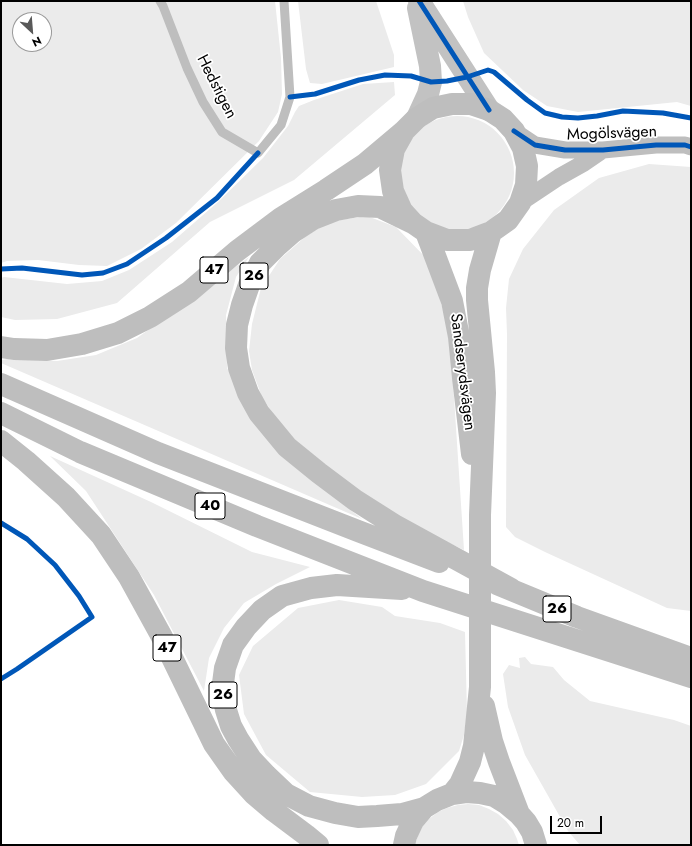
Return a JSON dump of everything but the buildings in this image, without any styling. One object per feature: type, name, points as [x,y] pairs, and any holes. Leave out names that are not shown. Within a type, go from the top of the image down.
[{"type":"highway","points":[[452,104],[471,104],[489,110],[503,119],[514,131],[523,148],[527,166],[526,185],[520,203],[508,220],[491,232],[470,240],[447,240],[419,228],[402,210],[393,192],[390,170],[394,149],[410,125],[434,108],[452,104]]},
{"type":"highway","name":"47","points":[[1,347],[47,350],[82,344],[118,333],[150,317],[189,292],[237,251],[281,218],[365,164],[410,125]]},
{"type":"highway","name":"26","points":[[419,228],[380,207],[358,206],[336,210],[313,219],[293,232],[260,264],[248,285],[242,305],[237,325],[236,348],[239,368],[248,393],[259,413],[287,447],[297,456],[355,500],[396,526],[510,589],[577,617],[691,658]]},
{"type":"highway","name":"Sandserydsvägen","points":[[419,228],[452,301],[458,330],[480,515]]},
{"type":"highway","name":"Sandserydsvägen","points":[[452,794],[460,784],[470,762],[474,746],[480,687],[480,515],[485,377],[477,288],[480,270],[491,232]]},
{"type":"highway","name":"40","points":[[1,384],[158,453],[510,589]]},
{"type":"highway","name":"40","points":[[1,413],[80,452],[257,526],[423,591]]},
{"type":"highway","name":"47","points":[[1,442],[26,461],[66,497],[101,535],[129,577],[162,638],[214,744],[233,771],[264,803],[312,840],[334,845]]},
{"type":"highway","name":"26","points":[[538,844],[526,822],[519,814],[494,796],[480,793],[466,792],[452,794],[437,800],[424,808],[402,814],[358,817],[308,806],[286,794],[251,759],[231,726],[222,691],[225,668],[233,645],[246,627],[262,610],[282,596],[311,588],[337,585],[423,591],[691,677]]},
{"type":"highway","name":"Sandserydsvägen","points":[[480,687],[492,741],[519,814]]},
{"type":"highway","name":"26","points":[[404,845],[406,836],[413,821],[424,808]]},
{"type":"street","points":[[418,1],[489,110]]},
{"type":"street","points":[[410,125],[428,94],[431,82],[430,66],[418,1]]},
{"type":"street","name":"Mogölsvägen","points":[[514,131],[535,145],[565,150],[603,150],[656,144],[691,146]]},
{"type":"street","name":"Mogölsvägen","points":[[520,203],[603,150]]},
{"type":"lane","name":"Hedstigen","points":[[160,1],[187,68],[203,102],[222,132],[258,154],[281,125],[290,97],[284,1]]},
{"type":"shaded area","points":[[1,1],[275,1],[281,58],[282,94],[278,112],[259,141],[176,223],[141,249],[107,266],[79,265],[38,260],[7,261],[1,263]]},
{"type":"shaded area","points":[[298,1],[376,1],[394,55],[394,67],[322,84],[310,83],[306,69]]},
{"type":"shaded area","points":[[463,1],[691,1],[691,106],[677,102],[578,112],[547,106],[523,90],[484,53],[468,17]]},
{"type":"shaded area","points":[[394,82],[395,95],[294,180],[210,222],[117,303],[57,319],[15,320],[1,317],[1,278],[4,277],[67,284],[102,281],[129,270],[172,242],[218,202],[263,158],[288,126],[299,106],[363,84]]},
{"type":"shaded area","points":[[457,116],[479,120],[497,133],[510,151],[514,173],[510,195],[497,213],[479,226],[457,230],[435,226],[417,213],[404,195],[400,173],[404,151],[417,133],[435,120]]},
{"type":"shaded area","points":[[649,164],[691,167],[691,611],[667,608],[515,537],[506,527],[506,308],[509,279],[523,249],[554,210],[599,178]]},
{"type":"shaded area","points":[[367,216],[396,227],[430,262],[450,336],[464,550],[414,527],[321,465],[284,430],[262,397],[252,370],[249,351],[252,324],[261,288],[280,259],[305,237],[320,227],[340,220]]},
{"type":"shaded area","points":[[249,257],[236,277],[226,315],[227,368],[248,409],[337,499],[362,519],[1,363],[1,360],[8,359],[57,361],[96,355],[137,338]]},
{"type":"shaded area","points":[[50,456],[151,502],[252,552],[310,567],[276,584],[244,603],[224,628],[209,658],[204,691],[154,595],[86,491]]},
{"type":"shaded area","points":[[339,600],[382,607],[395,616],[440,623],[465,632],[467,713],[464,735],[459,751],[426,784],[395,795],[362,797],[310,792],[266,755],[244,714],[239,675],[253,646],[298,608]]},
{"type":"shaded area","points":[[525,657],[531,664],[553,667],[564,680],[590,701],[674,720],[691,726],[691,845],[580,845],[568,831],[525,755],[508,707],[503,674],[509,665],[520,668],[519,658]]},
{"type":"shaded area","points":[[458,805],[479,805],[498,814],[513,830],[519,845],[414,845],[422,827],[438,812]]},
{"type":"cycle path","points":[[419,1],[489,110]]},
{"type":"cycle path","points":[[290,97],[315,94],[359,80],[385,75],[411,76],[431,82],[447,81],[467,77],[488,70],[494,72],[545,113],[562,117],[578,118],[623,111],[663,113],[691,118]]},
{"type":"cycle path","points":[[514,131],[535,145],[565,150],[603,150],[656,145],[685,145],[691,147]]},
{"type":"cycle path","points":[[1,269],[22,268],[82,275],[103,273],[127,264],[166,238],[217,198],[258,153]]},
{"type":"cycle path","points":[[1,523],[27,539],[55,565],[79,596],[92,617],[1,679]]}]
